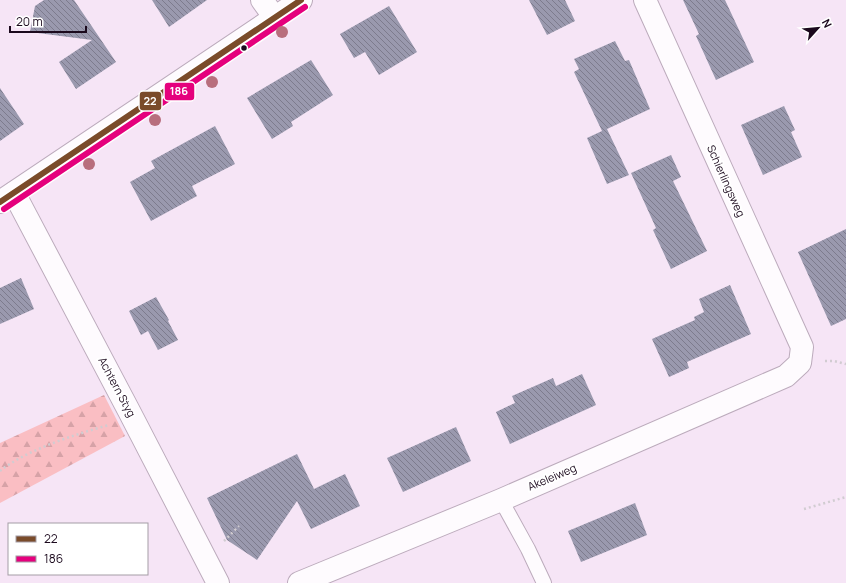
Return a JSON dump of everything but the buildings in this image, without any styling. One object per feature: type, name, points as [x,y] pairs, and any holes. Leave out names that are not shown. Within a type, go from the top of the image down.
[{"type":"street","points":[[262,0],[275,18]]},
{"type":"street","points":[[7,197],[301,0]]},
{"type":"street","name":"Schierlingsweg","points":[[645,0],[802,347],[800,363]]},
{"type":"street","name":"Achtern Styg","points":[[7,197],[129,411],[218,583]]},
{"type":"street","name":"Akeleiweg","points":[[300,583],[500,500],[786,376],[800,363]]},
{"type":"lane","points":[[500,500],[528,549],[544,583]]},
{"type":"path","points":[[0,471],[32,452],[86,431],[114,424]]},
{"type":"path","points":[[804,509],[846,497]]},
{"type":"path","points":[[218,545],[228,538],[239,526]]},
{"type":"green space","points":[[104,395],[125,436],[0,503],[0,443]]},
{"type":"transit line","name":"22","points":[[0,202],[301,0]]},
{"type":"transit line","name":"186","points":[[4,209],[305,7]]}]
